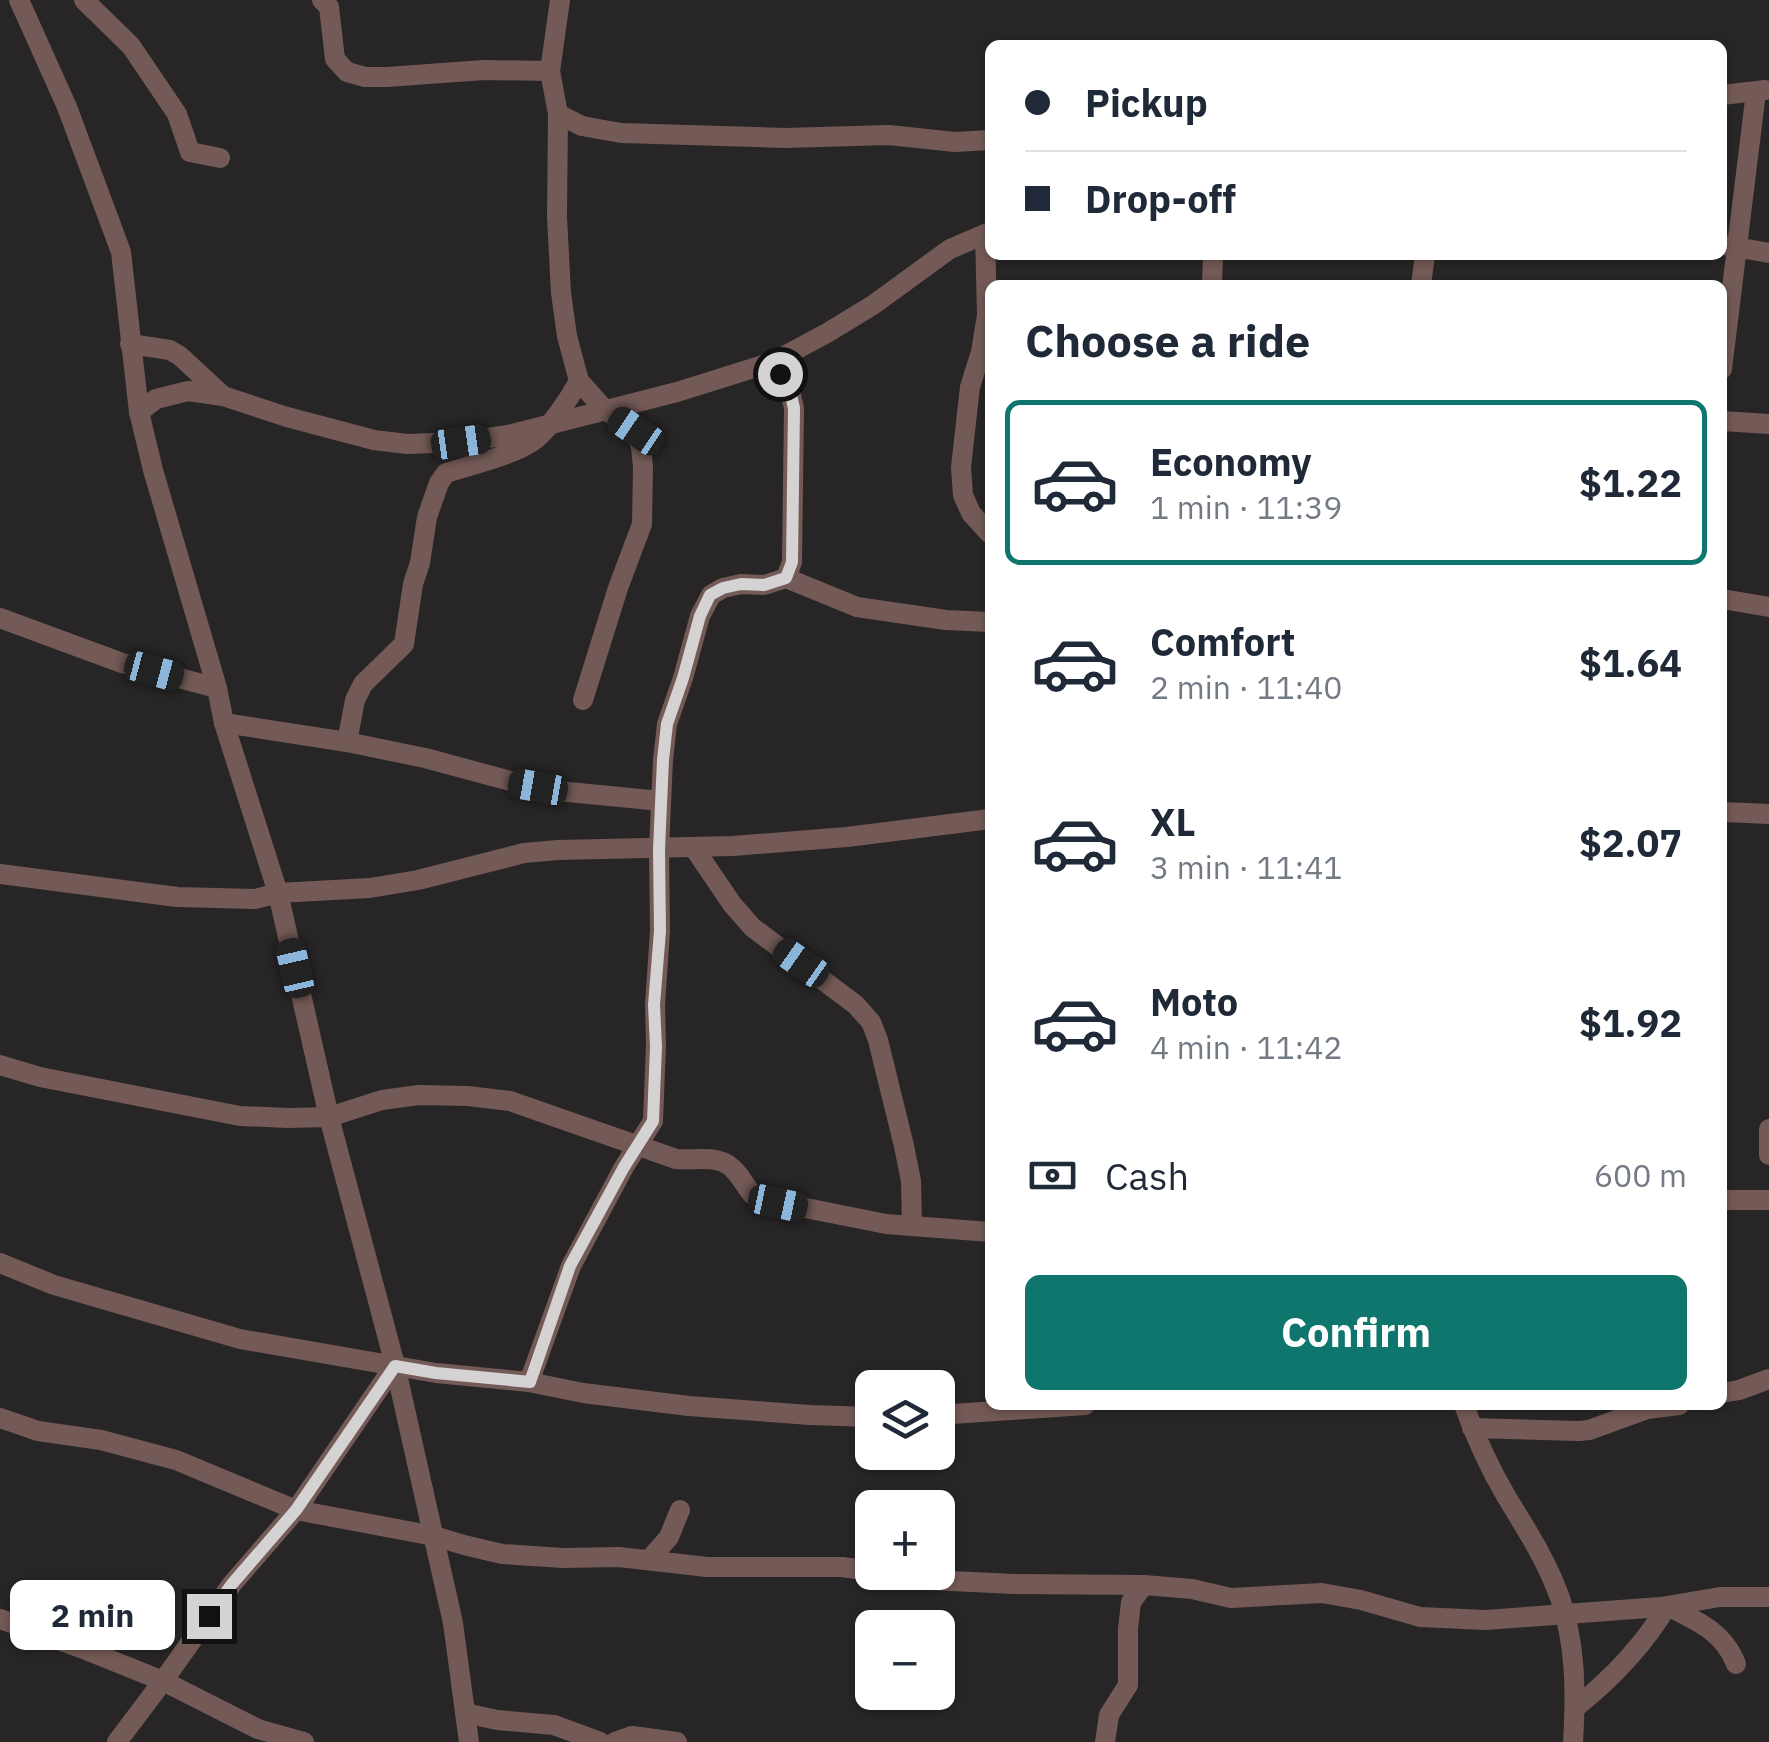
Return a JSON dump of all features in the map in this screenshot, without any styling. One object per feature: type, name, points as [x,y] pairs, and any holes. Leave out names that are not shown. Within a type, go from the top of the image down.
[{"type":"street","points":[[84,0],[131,46],[177,114],[190,152],[220,158]]},
{"type":"street","points":[[322,0],[330,7],[335,59],[347,72],[386,78],[484,70],[550,70]]},
{"type":"street","points":[[560,0],[550,70],[558,114],[557,217],[567,336],[579,381],[604,409],[636,431],[643,467],[642,524],[583,700]]},
{"type":"street","points":[[25,4],[121,252],[139,412],[224,723],[278,894],[329,1117],[395,1366],[434,1536],[453,1623],[470,1742]]},
{"type":"street","points":[[1727,94],[1763,90],[1729,246],[1727,281]]},
{"type":"street","points":[[558,114],[582,126],[621,133],[785,138],[889,135],[955,142],[985,140]]},
{"type":"street","points":[[139,412],[156,398],[188,391],[223,396],[341,432],[408,444],[508,435],[677,392],[773,362],[827,334],[950,249],[985,234]]},
{"type":"street","points":[[1729,246],[1769,253]]},
{"type":"street","points":[[985,327],[970,387],[961,467],[963,495],[971,513],[985,528]]},
{"type":"street","points":[[130,344],[160,348],[180,356],[223,396]]},
{"type":"street","points":[[773,362],[788,383],[794,408],[792,562],[786,578]]},
{"type":"street","points":[[347,742],[355,700],[363,684],[404,644],[427,517],[439,483],[446,473],[536,439],[568,402],[579,381]]},
{"type":"street","points":[[1727,420],[1769,424]]},
{"type":"street","points":[[530,1382],[570,1266],[653,1121],[659,849],[667,724],[710,595],[723,588],[764,585],[786,578],[856,606],[985,622]]},
{"type":"street","points":[[1727,601],[1769,606]]},
{"type":"street","points":[[0,618],[122,662],[217,688]]},
{"type":"street","points":[[224,723],[426,758],[558,791],[661,800]]},
{"type":"street","points":[[1727,812],[1769,814]]},
{"type":"street","points":[[0,874],[177,896],[255,900],[278,894],[370,888],[418,880],[524,853],[694,848],[847,837],[985,819]]},
{"type":"street","points":[[694,848],[752,927],[856,1005],[871,1022],[904,1146],[912,1226]]},
{"type":"street","points":[[0,1065],[40,1077],[240,1116],[329,1117],[382,1100],[419,1096],[510,1101],[676,1158],[726,1161],[756,1198],[886,1224],[985,1232]]},
{"type":"street","points":[[1769,1129],[1769,1155]]},
{"type":"street","points":[[1727,1200],[1769,1200]]},
{"type":"street","points":[[0,1263],[70,1290],[240,1339],[436,1373],[530,1382],[583,1393],[689,1406],[855,1416]]},
{"type":"street","points":[[117,1742],[232,1584],[296,1510],[395,1366]]},
{"type":"street","points":[[1727,1392],[1769,1379]]},
{"type":"street","points":[[955,1414],[1012,1410]]},
{"type":"street","points":[[1466,1410],[1560,1597],[1573,1649],[1573,1742]]},
{"type":"street","points":[[1472,1428],[1589,1430],[1644,1410]]},
{"type":"street","points":[[0,1418],[38,1431],[100,1440],[176,1460],[296,1510],[434,1536],[502,1554],[619,1557],[707,1568],[855,1569]]},
{"type":"street","points":[[649,1560],[669,1537],[680,1510]]},
{"type":"street","points":[[955,1581],[1144,1585],[1192,1589],[1231,1598],[1322,1593],[1420,1617],[1484,1620],[1666,1606],[1720,1597],[1769,1597]]},
{"type":"street","points":[[1105,1742],[1109,1714],[1128,1685],[1129,1612],[1131,1602],[1144,1585]]},
{"type":"street","points":[[1666,1606],[1698,1620],[1717,1634],[1736,1664]]},
{"type":"street","points":[[1575,1708],[1610,1678],[1666,1606]]},
{"type":"street","points":[[0,1619],[164,1681],[258,1729],[304,1742]]},
{"type":"street","points":[[465,1714],[554,1725],[600,1742]]},
{"type":"street","points":[[615,1742],[632,1736],[678,1742]]},
{"type":"route","points":[[209,1616],[296,1510],[395,1366],[530,1382],[570,1266],[653,1121],[659,849],[667,724],[710,595],[723,588],[764,585],[786,578],[792,562],[794,408],[788,383],[780,374]]}]
